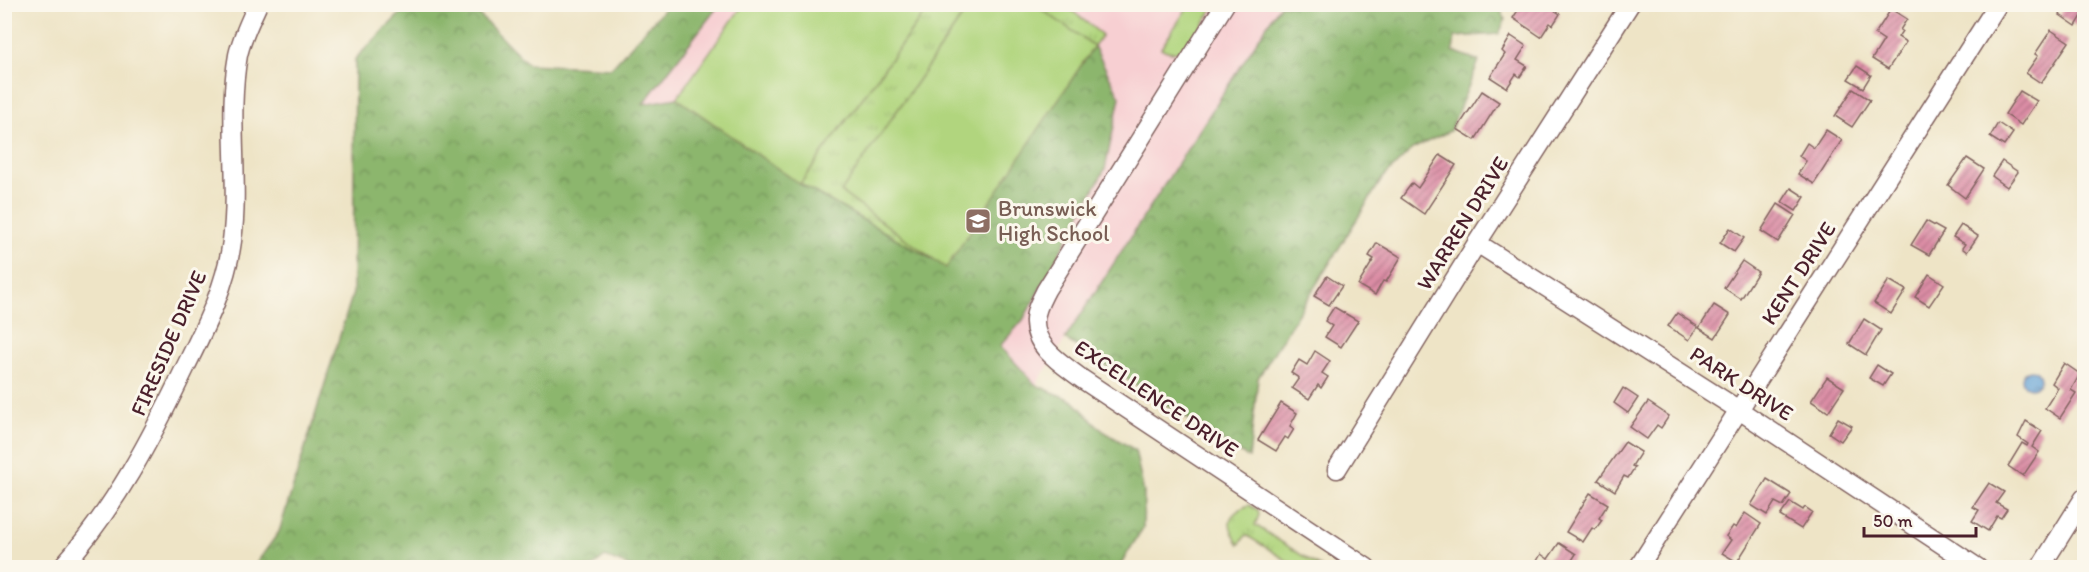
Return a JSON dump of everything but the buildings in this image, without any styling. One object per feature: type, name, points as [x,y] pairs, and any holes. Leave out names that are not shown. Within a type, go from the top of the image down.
[{"type":"street","name":"FIRESIDE DRIVE","points":[[61,567],[98,523],[131,473],[151,438],[215,306],[230,253],[235,210],[235,79],[241,45],[258,4]]},
{"type":"street","name":"EXCELLENCE DRIVE","points":[[1225,4],[1046,290],[1038,307],[1035,321],[1037,333],[1045,349],[1082,379],[1367,567]]},
{"type":"street","name":"WARREN DRIVE","points":[[1337,469],[1477,243],[1630,4]]},
{"type":"street","name":"KENT DRIVE","points":[[1638,567],[1998,4]]},
{"type":"street","name":"PARK DRIVE","points":[[1477,243],[1739,410],[1978,567]]},
{"type":"street","points":[[2040,567],[2085,498]]},
{"type":"shaded area","name":"Brunswick High School","points":[[719,5],[1280,5],[1036,385],[999,346],[643,104]]},
{"type":"green space","points":[[1499,4],[1505,20],[1499,34],[1455,37],[1453,51],[1479,61],[1450,131],[1412,149],[1382,179],[1258,378],[1249,458],[1065,339],[1280,5]]},
{"type":"green space","points":[[409,5],[469,5],[528,64],[611,68],[664,9],[665,5],[719,5],[643,104],[677,98],[800,184],[946,267],[1094,46],[1120,97],[1105,169],[1023,320],[1000,346],[1036,385],[1073,401],[1103,431],[1135,450],[1144,493],[1143,528],[1119,567],[634,568],[605,557],[591,568],[253,568],[279,532],[353,293],[355,59]]},
{"type":"green space","points":[[743,5],[930,5],[800,184],[677,98]]},
{"type":"green space","points":[[930,5],[970,5],[841,192],[946,268],[800,184]]},
{"type":"green space","points":[[970,5],[1035,5],[1094,46],[946,268],[841,192]]},
{"type":"green space","points":[[1035,5],[1065,5],[1102,35],[1094,46]]},
{"type":"green space","points":[[1189,5],[1215,5],[1199,31],[1186,46],[1179,51],[1170,52],[1161,48]]},
{"type":"green space","points":[[1249,505],[1258,510],[1259,515],[1255,525],[1320,567],[1297,567],[1246,535],[1239,545],[1230,521],[1235,513]]},
{"type":"water","points":[[2031,370],[2037,373],[2040,379],[2037,385],[2031,388],[2025,385],[2022,379],[2025,373]]},
{"type":"place","name":"Brunswick High School","points":[[978,221]]}]
